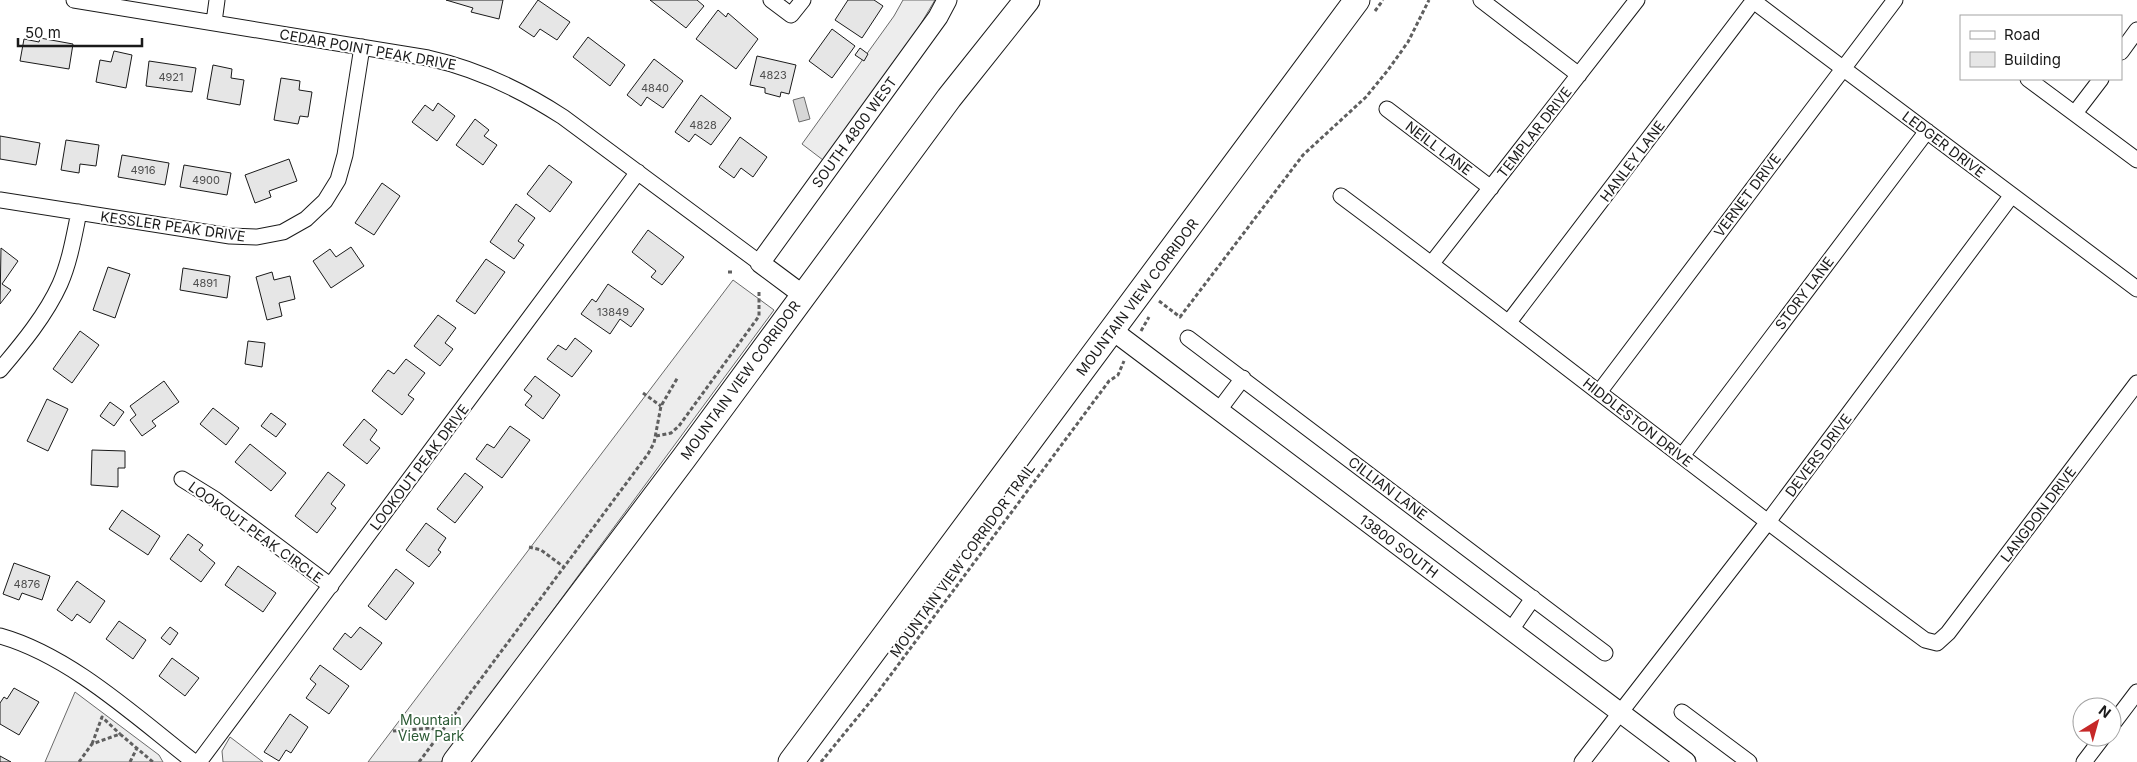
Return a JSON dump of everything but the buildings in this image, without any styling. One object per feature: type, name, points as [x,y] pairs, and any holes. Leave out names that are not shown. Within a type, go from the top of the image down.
[{"type":"highway","name":"MOUNTAIN VIEW CORRIDOR","points":[[455,762],[949,98],[1027,0]]},
{"type":"highway","name":"MOUNTAIN VIEW CORRIDOR","points":[[791,762],[1358,0]]},
{"type":"street","name":"CEDAR POINT PEAK DRIVE","points":[[74,0],[362,46],[454,64],[496,79],[530,96],[554,112],[803,295]]},
{"type":"street","points":[[214,22],[217,0]]},
{"type":"street","points":[[771,0],[791,15],[803,0]]},
{"type":"street","name":"SOUTH 4800 WEST","points":[[760,263],[938,17],[947,0]]},
{"type":"street","points":[[1481,0],[1579,75]]},
{"type":"street","name":"TEMPLAR DRIVE","points":[[1432,263],[1637,0]]},
{"type":"street","name":"LEDGER DRIVE","points":[[1753,0],[1842,69],[2137,289]]},
{"type":"street","name":"HANLEY LANE","points":[[1509,322],[1753,0]]},
{"type":"street","name":"VERNET DRIVE","points":[[1600,392],[1895,0]]},
{"type":"street","points":[[2122,51],[2137,30]]},
{"type":"street","name":"KESSLER PEAK DRIVE","points":[[0,200],[230,236],[257,237],[283,232],[306,219],[325,201],[338,180],[345,155],[362,46]]},
{"type":"street","points":[[2029,80],[2137,160]]},
{"type":"street","points":[[2075,114],[2099,80]]},
{"type":"street","name":"NEILL LANE","points":[[1387,109],[1491,188]]},
{"type":"street","name":"STORY LANE","points":[[1682,456],[1927,131]]},
{"type":"street","name":"LOOKOUT PEAK DRIVE","points":[[200,762],[638,172]]},
{"type":"street","name":"DEVERS DRIVE","points":[[1582,762],[1766,524],[2012,195]]},
{"type":"street","name":"HIDDLESTON DRIVE","points":[[1341,196],[1600,392],[1766,524],[1925,640],[1937,643]]},
{"type":"street","points":[[0,370],[46,309],[60,284],[69,258],[78,212]]},
{"type":"street","name":"13800 SOUTH","points":[[1112,330],[1686,762]]},
{"type":"street","name":"CILLIAN LANE","points":[[1188,338],[1605,652]]},
{"type":"street","points":[[1218,410],[1243,378]]},
{"type":"street","name":"LANGDON DRIVE","points":[[1937,643],[1954,625],[2137,383]]},
{"type":"street","name":"LOOKOUT PEAK CIRCLE","points":[[182,479],[216,500],[331,586]]},
{"type":"street","points":[[1511,630],[1533,598]]},
{"type":"street","points":[[0,636],[15,640],[52,658],[90,682],[194,762]]},
{"type":"street","points":[[2122,712],[2137,692]]},
{"type":"street","points":[[1682,712],[1748,762]]},
{"type":"street","points":[[2084,762],[2095,747]]},
{"type":"path","points":[[1158,301],[1180,317],[1254,223],[1303,155],[1366,97],[1388,70],[1408,42],[1429,0]]},
{"type":"path","points":[[656,436],[671,433],[679,426],[759,316],[759,290]]},
{"type":"path","name":"MOUNTAIN VIEW CORRIDOR TRAIL","points":[[821,762],[875,696],[1108,381],[1118,375],[1118,371]]},
{"type":"path","points":[[419,762],[648,454],[656,436],[661,406],[678,377]]},
{"type":"path","points":[[643,393],[661,406]]},
{"type":"path","points":[[529,547],[542,550],[564,567]]},
{"type":"path","points":[[79,762],[92,744],[102,718],[153,762]]},
{"type":"path","points":[[393,731],[431,728],[441,732]]},
{"type":"path","points":[[92,744],[120,734]]},
{"type":"path","points":[[130,762],[136,748]]},
{"type":"shaded area","points":[[903,0],[935,0],[910,42],[823,160],[802,144],[894,16]]},
{"type":"shaded area","points":[[804,97],[810,119],[799,122],[793,100]]},
{"type":"shaded area","name":"Mountain View Park","points":[[733,280],[774,310],[441,762],[368,762]]},
{"type":"shaded area","points":[[75,692],[159,755],[163,762],[45,762]]},
{"type":"shaded area","points":[[230,737],[263,762],[223,762],[222,751]]}]
